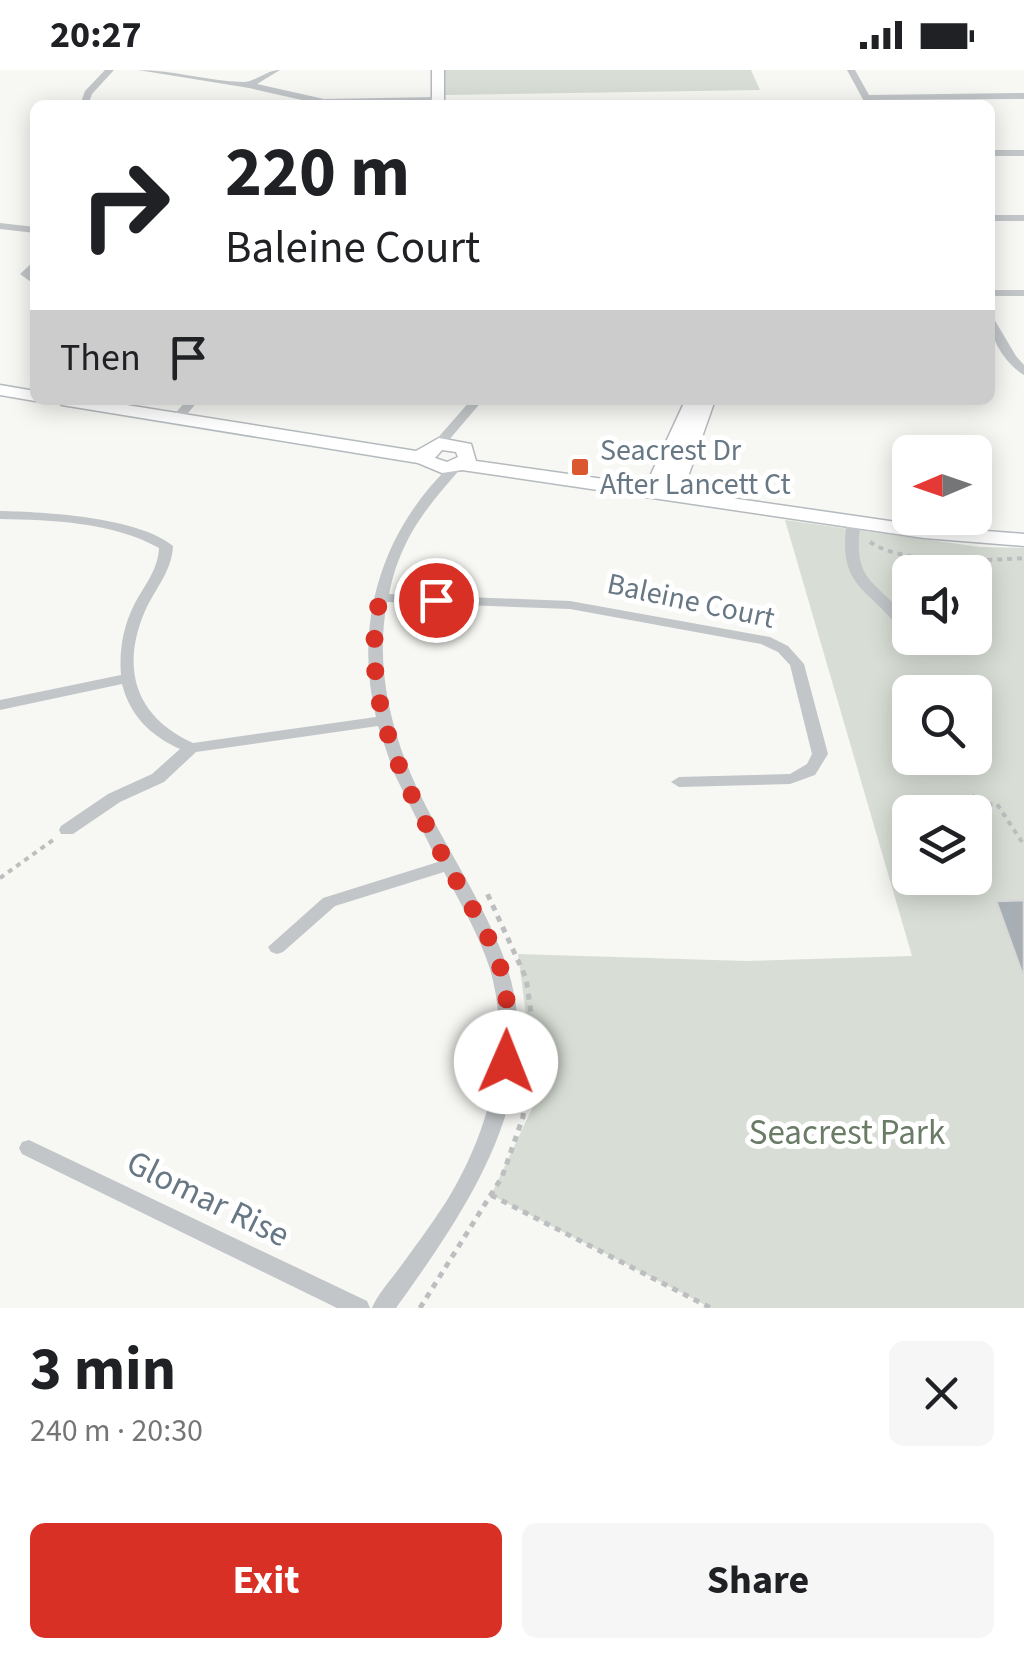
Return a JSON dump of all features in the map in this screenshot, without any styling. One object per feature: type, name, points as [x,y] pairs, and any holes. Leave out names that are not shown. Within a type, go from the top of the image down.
[{"type":"main road","points":[[430,70],[433,100]]},
{"type":"main road","points":[[433,100],[438,70]]},
{"type":"main road","points":[[0,387],[30,391]]},
{"type":"main road","points":[[130,405],[184,409]]},
{"type":"main road","points":[[153,405],[664,488],[926,524],[1024,532]]},
{"type":"main road","points":[[664,488],[690,405]]},
{"type":"main road","points":[[664,488],[704,405]]},
{"type":"main road","points":[[664,488],[862,527],[1024,540]]},
{"type":"street","points":[[86,100],[110,70]]},
{"type":"street","points":[[142,70],[315,100]]},
{"type":"street","points":[[249,86],[276,70]]},
{"type":"street","points":[[851,70],[867,100]]},
{"type":"street","points":[[920,100],[1024,96]]},
{"type":"street","points":[[995,153],[1024,153]]},
{"type":"street","points":[[995,218],[1024,218]]},
{"type":"street","points":[[0,226],[30,229]]},
{"type":"street","points":[[995,293],[1024,293]]},
{"type":"street","points":[[995,330],[1024,372]]},
{"type":"street","points":[[427,494],[433,453],[474,405]]},
{"type":"street","points":[[382,1308],[464,1196],[493,1130],[503,1081],[508,1026],[502,970],[381,721],[373,649],[380,598],[406,527],[427,494],[461,457],[466,417]]},
{"type":"street","points":[[0,515],[85,524],[151,538],[166,546],[164,560],[136,615],[128,678],[130,692],[146,723],[171,740],[191,748],[381,721]]},
{"type":"street","points":[[862,527],[850,555],[859,579],[892,611]]},
{"type":"street","name":"Baleine Court","points":[[380,598],[570,605],[753,637],[784,649],[797,664],[820,754],[818,762],[804,775],[790,778],[678,782]]},
{"type":"street","points":[[0,705],[128,678]]},
{"type":"street","points":[[66,830],[114,798],[158,778],[191,748]]},
{"type":"street","points":[[277,947],[329,902],[448,865]]},
{"type":"street","name":"Glomar Rise","points":[[30,1148],[359,1308]]},
{"type":"path","points":[[862,527],[870,544],[883,550],[976,561],[1024,558]]},
{"type":"path","points":[[992,804],[998,804],[1024,845]]},
{"type":"path","points":[[0,878],[66,830]]},
{"type":"path","points":[[491,1194],[711,1308]]},
{"type":"green space","points":[[445,70],[751,70],[760,90],[445,95]]},
{"type":"green space","name":"Seacrest Park","points":[[785,520],[980,547],[1024,548],[1024,1308],[711,1308],[491,1195],[537,1098],[518,954],[746,961],[912,956],[894,895],[992,895],[992,795],[892,795],[892,887]]},
{"type":"building","points":[[1024,900],[1024,972],[1022,973],[996,901]]},
{"type":"place","name":"Seacrest Dr After Lancett Ct","points":[[580,467]]},
{"type":"route","points":[[436,600],[380,598],[373,649],[381,721],[414,798],[502,970],[508,1026],[506,1062]]}]
